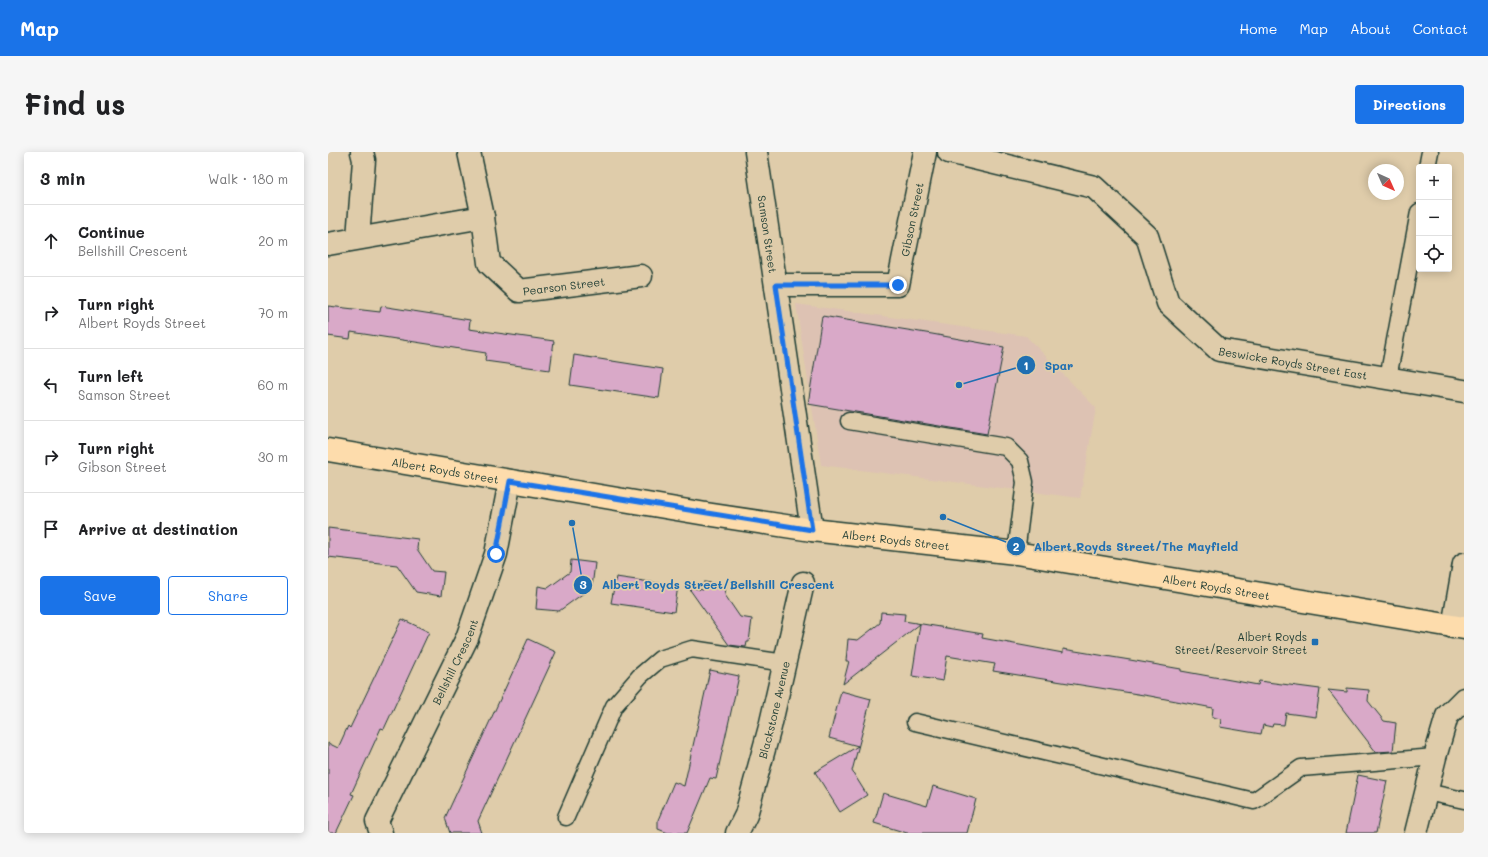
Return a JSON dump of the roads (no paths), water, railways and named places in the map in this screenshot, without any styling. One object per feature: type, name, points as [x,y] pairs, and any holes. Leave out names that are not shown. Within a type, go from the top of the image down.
[{"type":"main road","name":"Albert Royds Street","points":[[328,450],[812,530],[1016,553],[1458,627]]},
{"type":"street","points":[[358,238],[364,160],[362,152]]},
{"type":"street","name":"Pearson Street","points":[[469,152],[483,217],[488,263],[519,290],[641,276]]},
{"type":"street","name":"Samson Street","points":[[756,152],[812,530]]},
{"type":"street","name":"Gibson Street","points":[[776,285],[898,285],[925,152]]},
{"type":"street","name":"Beswicke Royds Street East","points":[[948,152],[1094,187],[1147,236],[1168,303],[1219,350],[1464,391]]},
{"type":"street","points":[[328,244],[483,217]]},
{"type":"street","name":"Bellshill Crescent","points":[[381,833],[377,821],[466,638],[496,554],[510,481]]},
{"type":"street","points":[[1458,627],[1464,564]]},
{"type":"street","name":"Blackstone Avenue","points":[[737,833],[746,815],[770,727],[803,583]]},
{"type":"street","points":[[1416,833],[1447,716],[1464,699]]},
{"type":"lane","points":[[1428,164],[1430,152]]},
{"type":"lane","points":[[1388,378],[1416,228]]},
{"type":"lane","points":[[849,421],[1006,447],[1020,461],[1025,482],[1016,553]]},
{"type":"lane","points":[[566,817],[614,706],[640,676],[660,659],[692,649],[785,663]]},
{"type":"lane","points":[[915,722],[1254,801],[1301,768],[1435,757]]},
{"type":"lane","points":[[1426,792],[1464,800]]},
{"type":"place","name":"Spar","points":[[959,385]]},
{"type":"place","name":"Albert Royds Street/The Mayfield","points":[[943,517]]},
{"type":"place","name":"Albert Royds Street/Bellshill Crescent","points":[[572,523]]},
{"type":"place","name":"Albert Royds Street/Reservoir Street","points":[[1315,642]]}]
